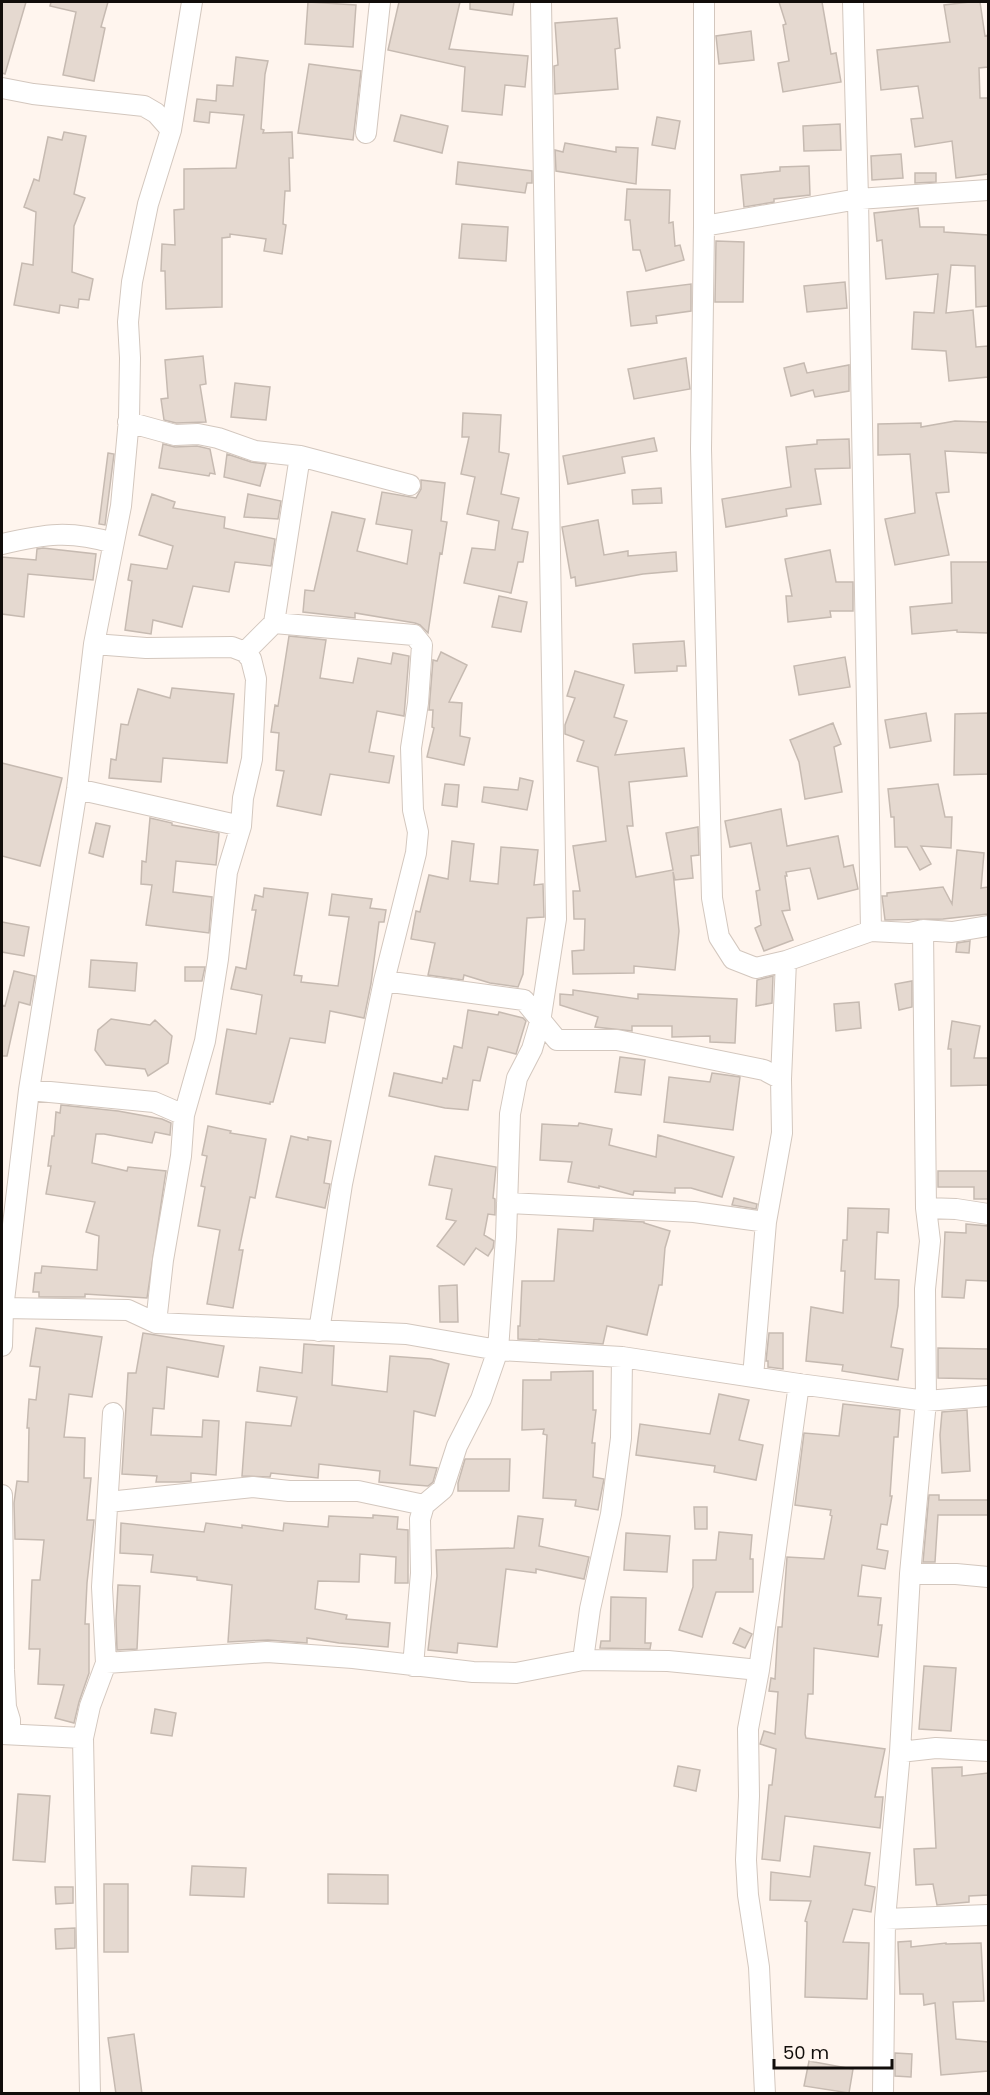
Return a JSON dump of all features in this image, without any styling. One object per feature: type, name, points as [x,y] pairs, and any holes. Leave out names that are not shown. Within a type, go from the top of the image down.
[{"type":"street","points":[[2,1346],[2,1308],[28,1090],[77,789],[94,644],[121,506],[128,422],[130,358],[128,322],[132,282],[148,204],[171,130],[192,2]]},
{"type":"street","points":[[366,133],[380,2]]},
{"type":"street","points":[[413,1666],[421,1573],[420,1519],[424,1506],[443,1489],[457,1446],[481,1399],[498,1350],[510,1114],[518,1078],[532,1049],[540,1022],[556,919],[542,2]]},
{"type":"street","points":[[704,2],[701,448],[712,898],[719,937],[733,959],[756,968],[786,961],[871,931],[952,932],[988,926]]},
{"type":"street","points":[[853,2],[871,931]]},
{"type":"street","points":[[2,88],[33,94],[144,106],[156,113],[171,130]]},
{"type":"street","points":[[704,226],[858,199],[988,190]]},
{"type":"street","points":[[128,422],[175,435],[198,434],[218,438],[255,451],[300,456],[410,485]]},
{"type":"street","points":[[245,652],[273,622],[300,456]]},
{"type":"street","points":[[2,544],[45,534],[90,536],[114,543]]},
{"type":"street","points":[[273,622],[414,635],[422,645],[418,703],[411,748],[413,810],[418,832],[416,854],[384,981],[342,1184],[319,1331]]},
{"type":"street","points":[[94,644],[146,648],[232,648],[245,652],[251,659],[256,679],[252,759],[243,798],[241,826],[227,872],[218,959],[205,1041],[184,1115],[181,1156],[163,1260],[156,1323]]},
{"type":"street","points":[[77,789],[241,826]]},
{"type":"street","points":[[883,2094],[885,1919],[900,1752],[910,1574],[926,1401],[926,1289],[930,1241],[926,1208],[923,930]]},
{"type":"street","points":[[753,1377],[766,1222],[782,1132],[781,1079],[786,961]]},
{"type":"street","points":[[384,981],[524,1000],[557,1040],[617,1040],[764,1070],[781,1079]]},
{"type":"street","points":[[28,1090],[154,1102],[184,1115]]},
{"type":"street","points":[[507,1203],[694,1212],[766,1222]]},
{"type":"street","points":[[926,1208],[956,1209],[988,1214]]},
{"type":"street","points":[[2,1308],[128,1310],[156,1323],[406,1334],[498,1350],[622,1357],[926,1401],[988,1396]]},
{"type":"street","points":[[583,1660],[590,1610],[611,1514],[619,1449],[622,1357]]},
{"type":"street","points":[[765,2094],[759,1968],[748,1895],[748,1729],[759,1670],[799,1384]]},
{"type":"street","points":[[90,2094],[83,1738],[90,1706],[106,1663],[102,1587],[113,1413]]},
{"type":"street","points":[[108,1502],[253,1487],[289,1491],[358,1491],[424,1506]]},
{"type":"street","points":[[2,1495],[4,1670],[6,1707],[10,1720],[6,1734],[83,1738]]},
{"type":"street","points":[[910,1574],[988,1577]]},
{"type":"street","points":[[106,1663],[267,1652],[353,1658],[473,1672],[516,1673],[583,1660],[668,1661],[759,1670]]},
{"type":"street","points":[[900,1752],[936,1748],[988,1751]]},
{"type":"street","points":[[885,1919],[988,1915]]},
{"type":"building","points":[[2,2],[26,2],[5,74],[2,73]]},
{"type":"building","points":[[51,2],[108,2],[101,27],[105,28],[94,81],[63,75],[76,12],[50,6]]},
{"type":"building","points":[[308,2],[356,5],[353,47],[305,44]]},
{"type":"building","points":[[399,2],[460,2],[449,49],[528,56],[525,87],[505,85],[502,115],[462,111],[465,67],[388,50]]},
{"type":"building","points":[[470,2],[514,2],[512,15],[470,9]]},
{"type":"building","points":[[779,2],[822,2],[831,54],[836,53],[841,82],[783,92],[778,63],[789,61],[783,25],[786,24]]},
{"type":"building","points":[[980,2],[985,36],[988,35],[988,67],[979,68],[980,98],[988,98],[988,174],[956,178],[952,141],[915,147],[911,119],[923,118],[918,86],[881,90],[877,50],[950,42],[944,5]]},
{"type":"building","points":[[617,18],[620,48],[615,49],[618,89],[555,94],[554,66],[558,65],[555,23]]},
{"type":"building","points":[[751,31],[754,60],[719,64],[716,36]]},
{"type":"building","points":[[236,57],[268,61],[261,129],[264,130],[263,133],[292,132],[293,158],[289,158],[290,191],[285,191],[283,224],[286,225],[282,254],[264,251],[266,239],[230,234],[230,237],[222,238],[222,307],[166,309],[165,271],[161,271],[162,244],[175,245],[174,210],[184,209],[184,169],[236,168],[244,115],[210,112],[209,123],[194,121],[197,99],[216,101],[217,85],[233,86]]},
{"type":"building","points":[[309,64],[361,71],[353,140],[298,133]]},
{"type":"building","points":[[401,115],[448,126],[442,153],[394,141]]},
{"type":"building","points":[[657,117],[680,121],[675,149],[652,145]]},
{"type":"building","points":[[840,124],[841,150],[804,151],[803,126]]},
{"type":"building","points":[[64,132],[86,136],[74,194],[85,198],[74,226],[72,272],[93,279],[89,300],[79,299],[78,308],[60,305],[59,313],[14,305],[22,263],[33,265],[36,212],[24,207],[34,179],[39,181],[48,137],[62,140]]},
{"type":"building","points":[[565,143],[616,152],[616,147],[638,148],[636,184],[556,171],[555,150],[563,152]]},
{"type":"building","points":[[901,154],[903,178],[872,180],[871,156]]},
{"type":"building","points":[[458,162],[532,171],[532,183],[527,183],[525,193],[456,184]]},
{"type":"building","points":[[809,166],[810,195],[774,199],[774,202],[744,207],[741,175],[780,171],[780,167]]},
{"type":"building","points":[[915,173],[936,173],[936,182],[915,183]]},
{"type":"building","points":[[627,189],[670,190],[669,223],[673,222],[675,246],[680,245],[684,260],[646,271],[640,250],[633,250],[630,220],[625,220]]},
{"type":"building","points":[[918,208],[920,227],[944,227],[944,232],[988,235],[988,306],[976,307],[975,266],[951,265],[946,313],[973,310],[976,347],[988,346],[988,377],[949,381],[946,351],[912,349],[914,312],[934,313],[938,274],[886,279],[882,240],[877,241],[874,213]]},
{"type":"building","points":[[462,224],[508,227],[506,261],[459,258]]},
{"type":"building","points":[[716,241],[744,242],[743,302],[715,302]]},
{"type":"building","points":[[845,282],[847,308],[807,312],[804,286]]},
{"type":"building","points":[[691,284],[691,311],[656,316],[657,323],[631,326],[627,292]]},
{"type":"building","points":[[203,356],[206,384],[200,385],[206,422],[176,423],[164,420],[161,399],[168,398],[165,360]]},
{"type":"building","points":[[686,358],[690,389],[634,399],[628,369]]},
{"type":"building","points":[[804,363],[807,373],[849,365],[849,391],[815,397],[813,390],[791,396],[784,368]]},
{"type":"building","points":[[235,383],[270,387],[266,420],[231,417]]},
{"type":"building","points":[[463,413],[501,415],[499,452],[509,454],[501,494],[519,498],[512,529],[528,532],[523,562],[518,562],[511,593],[464,583],[472,548],[495,550],[499,521],[467,514],[475,477],[461,474],[469,437],[462,437]]},
{"type":"building","points":[[955,421],[988,422],[988,453],[945,451],[949,492],[936,493],[949,555],[895,565],[885,519],[915,513],[910,454],[878,455],[878,424],[921,423],[921,427]]},
{"type":"building","points":[[654,438],[657,451],[622,457],[625,473],[568,484],[563,456]]},
{"type":"building","points":[[849,439],[850,468],[815,469],[821,504],[786,509],[787,516],[726,527],[722,499],[791,487],[786,447],[817,444],[817,440]]},
{"type":"building","points":[[163,444],[210,449],[215,474],[210,473],[209,476],[159,468]]},
{"type":"building","points":[[108,453],[114,454],[105,525],[99,524]]},
{"type":"building","points":[[227,454],[266,464],[260,486],[224,477]]},
{"type":"building","points":[[421,480],[445,483],[441,521],[447,522],[428,633],[415,623],[355,613],[355,618],[303,612],[305,590],[314,591],[332,512],[365,519],[357,551],[407,564],[412,530],[376,524],[382,492],[416,498],[421,489]]},
{"type":"building","points":[[661,488],[662,503],[633,504],[632,490]]},
{"type":"building","points":[[152,494],[175,502],[173,508],[225,517],[224,528],[275,539],[271,566],[235,562],[229,592],[193,586],[182,627],[153,620],[151,634],[125,630],[132,581],[128,580],[131,564],[167,569],[173,546],[139,535]]},
{"type":"building","points":[[248,494],[281,501],[278,519],[244,517]]},
{"type":"building","points":[[598,520],[604,555],[628,551],[628,556],[676,552],[677,571],[643,574],[576,586],[575,577],[571,578],[562,527]]},
{"type":"building","points":[[37,549],[96,554],[93,580],[28,574],[24,617],[2,614],[2,557],[36,560]]},
{"type":"building","points":[[830,550],[836,582],[853,582],[853,611],[830,611],[831,617],[788,622],[786,596],[792,596],[785,559]]},
{"type":"building","points":[[951,562],[988,562],[988,633],[957,632],[957,630],[912,634],[910,607],[952,603]]},
{"type":"building","points":[[499,596],[527,602],[521,632],[492,627]]},
{"type":"building","points":[[289,636],[326,640],[320,678],[353,683],[358,658],[391,664],[393,653],[409,656],[404,716],[377,711],[369,752],[394,756],[389,783],[330,774],[321,815],[277,806],[284,771],[276,770],[279,733],[271,732],[275,705],[278,706]]},
{"type":"building","points":[[684,641],[686,666],[677,666],[677,671],[635,673],[633,644]]},
{"type":"building","points":[[441,652],[467,665],[449,702],[462,703],[460,736],[470,738],[464,765],[427,757],[434,728],[432,727],[433,710],[429,710],[433,660],[437,661]]},
{"type":"building","points":[[845,657],[850,687],[799,695],[794,666]]},
{"type":"building","points":[[575,671],[624,685],[614,717],[627,721],[615,755],[684,748],[687,776],[629,782],[633,826],[627,826],[636,877],[673,870],[666,833],[698,827],[699,855],[691,856],[693,878],[675,880],[673,872],[679,931],[675,970],[634,966],[634,973],[573,974],[572,951],[584,950],[585,919],[574,919],[573,891],[580,891],[573,846],[606,841],[598,767],[577,761],[584,741],[565,734],[565,725],[575,698],[567,696]]},
{"type":"building","points":[[172,688],[234,694],[227,763],[163,758],[161,782],[109,778],[111,759],[116,760],[121,724],[128,725],[138,689],[170,698]]},
{"type":"building","points":[[926,713],[931,741],[890,748],[885,720]]},
{"type":"building","points":[[988,713],[988,774],[954,775],[955,714]]},
{"type":"building","points":[[833,723],[841,744],[834,747],[842,792],[805,799],[799,762],[790,740]]},
{"type":"building","points":[[2,763],[62,778],[40,866],[2,856]]},
{"type":"building","points":[[520,778],[533,781],[527,810],[482,802],[484,787],[518,790]]},
{"type":"building","points":[[445,784],[459,785],[457,807],[442,805]]},
{"type":"building","points":[[938,784],[945,817],[952,817],[951,848],[921,846],[931,864],[920,870],[907,847],[895,847],[894,817],[891,817],[888,789]]},
{"type":"building","points":[[781,809],[787,846],[838,836],[844,867],[853,865],[858,889],[818,899],[810,868],[786,872],[790,910],[782,911],[793,940],[764,951],[755,928],[761,925],[756,891],[760,890],[751,843],[730,847],[725,821]]},
{"type":"building","points":[[150,818],[172,823],[172,825],[219,833],[216,865],[176,861],[173,892],[212,897],[209,933],[146,925],[152,885],[141,884],[142,861],[146,862]]},
{"type":"building","points":[[96,823],[110,826],[103,857],[89,853]]},
{"type":"building","points":[[452,841],[474,844],[470,881],[498,884],[501,847],[538,850],[534,885],[543,884],[544,917],[527,918],[523,974],[518,987],[490,983],[464,975],[463,980],[428,975],[435,943],[411,939],[416,911],[420,912],[429,875],[448,879]]},
{"type":"building","points":[[957,850],[984,853],[981,888],[988,887],[988,914],[943,919],[885,920],[882,896],[887,896],[887,893],[943,887],[952,904]]},
{"type":"building","points":[[264,888],[308,893],[294,975],[302,976],[301,982],[338,986],[349,917],[329,915],[332,894],[372,899],[370,908],[386,910],[384,922],[379,922],[364,1018],[330,1011],[325,1043],[290,1038],[273,1102],[270,1104],[216,1094],[227,1029],[256,1034],[262,995],[231,989],[236,967],[246,969],[256,910],[252,910],[255,895],[263,897]]},
{"type":"building","points":[[2,922],[29,927],[24,956],[2,952]]},
{"type":"building","points":[[970,941],[969,953],[956,952],[957,943]]},
{"type":"building","points":[[91,960],[137,963],[135,991],[89,987]]},
{"type":"building","points":[[185,967],[205,967],[202,981],[185,981]]},
{"type":"building","points":[[14,971],[35,976],[30,1005],[19,1002],[7,1056],[2,1056],[2,1005],[5,1006]]},
{"type":"building","points":[[773,976],[772,1003],[756,1006],[757,980]]},
{"type":"building","points":[[912,981],[912,1007],[899,1010],[895,984]]},
{"type":"building","points":[[573,990],[638,999],[638,994],[737,999],[735,1043],[710,1042],[710,1036],[672,1037],[672,1026],[632,1026],[632,1031],[595,1027],[598,1017],[560,1005],[560,994],[573,995]]},
{"type":"building","points":[[859,1002],[861,1028],[836,1031],[834,1004]]},
{"type":"building","points":[[468,1010],[498,1015],[499,1012],[523,1018],[526,1021],[516,1054],[488,1047],[480,1081],[473,1080],[468,1110],[445,1108],[389,1096],[394,1073],[442,1083],[443,1078],[447,1079],[454,1046],[462,1048]]},
{"type":"building","points":[[111,1019],[150,1025],[155,1020],[172,1036],[168,1063],[148,1076],[145,1069],[106,1065],[95,1050],[98,1030]]},
{"type":"building","points":[[952,1021],[980,1026],[974,1058],[988,1058],[988,1085],[951,1086],[951,1049],[948,1049]]},
{"type":"building","points":[[620,1057],[645,1060],[641,1095],[615,1092]]},
{"type":"building","points":[[712,1073],[740,1077],[733,1130],[664,1122],[669,1077],[710,1082]]},
{"type":"building","points":[[61,1105],[118,1111],[162,1119],[171,1123],[170,1135],[155,1132],[152,1143],[96,1134],[92,1163],[127,1171],[128,1167],[166,1171],[147,1298],[85,1294],[85,1297],[39,1297],[39,1292],[33,1292],[35,1273],[41,1273],[42,1266],[97,1270],[99,1236],[86,1232],[95,1202],[46,1194],[56,1112],[60,1113]]},
{"type":"building","points":[[579,1123],[612,1129],[609,1145],[656,1157],[658,1135],[734,1157],[722,1197],[691,1188],[675,1188],[675,1193],[634,1191],[633,1195],[599,1186],[599,1188],[568,1182],[572,1162],[540,1160],[542,1124],[578,1126]]},
{"type":"building","points":[[208,1126],[231,1131],[230,1133],[266,1139],[255,1198],[250,1197],[239,1250],[243,1250],[233,1308],[207,1304],[220,1230],[198,1226],[205,1187],[201,1186],[207,1156],[202,1155]]},
{"type":"building","points":[[291,1136],[308,1140],[308,1137],[331,1141],[324,1183],[330,1184],[325,1208],[276,1197]]},
{"type":"building","points":[[435,1156],[496,1167],[493,1198],[495,1199],[495,1215],[488,1214],[484,1235],[494,1241],[488,1256],[476,1248],[464,1265],[437,1246],[456,1221],[446,1219],[452,1189],[429,1185]]},
{"type":"building","points":[[938,1171],[988,1171],[988,1199],[974,1199],[974,1187],[938,1187]]},
{"type":"building","points":[[734,1198],[757,1204],[756,1209],[732,1205]]},
{"type":"building","points":[[848,1208],[889,1209],[888,1233],[877,1232],[875,1279],[899,1280],[898,1306],[891,1347],[903,1349],[898,1380],[842,1371],[843,1365],[806,1361],[811,1307],[843,1313],[845,1271],[841,1271],[843,1240],[847,1240]]},
{"type":"building","points":[[594,1219],[644,1222],[670,1231],[665,1248],[662,1285],[659,1285],[647,1335],[607,1326],[603,1344],[518,1339],[522,1281],[554,1281],[558,1229],[593,1231]]},
{"type":"building","points":[[966,1224],[988,1226],[988,1281],[966,1280],[964,1298],[942,1297],[945,1232],[966,1233]]},
{"type":"building","points":[[457,1285],[458,1322],[440,1322],[439,1286]]},
{"type":"building","points":[[36,1328],[102,1337],[92,1397],[69,1394],[64,1437],[85,1438],[84,1478],[91,1478],[87,1520],[94,1520],[85,1624],[89,1624],[89,1673],[74,1723],[55,1718],[64,1685],[38,1684],[40,1649],[29,1649],[32,1580],[40,1580],[44,1540],[15,1539],[14,1503],[17,1481],[28,1482],[29,1399],[36,1400],[40,1367],[30,1366]]},
{"type":"building","points":[[143,1333],[224,1346],[218,1377],[167,1367],[164,1409],[153,1408],[151,1435],[202,1437],[203,1420],[219,1421],[216,1475],[191,1473],[191,1481],[156,1482],[157,1476],[122,1474],[128,1373],[136,1373]]},
{"type":"building","points":[[769,1333],[783,1333],[783,1369],[768,1367],[768,1361],[766,1361]]},
{"type":"building","points":[[304,1344],[334,1346],[332,1385],[387,1392],[390,1356],[431,1359],[449,1364],[435,1416],[414,1411],[410,1465],[437,1468],[433,1482],[428,1486],[379,1482],[380,1471],[319,1464],[318,1478],[271,1473],[270,1477],[242,1476],[246,1422],[291,1426],[297,1397],[257,1391],[260,1367],[302,1373]]},
{"type":"building","points":[[938,1348],[988,1349],[988,1379],[938,1378]]},
{"type":"building","points":[[593,1371],[593,1410],[596,1410],[592,1443],[595,1443],[593,1477],[604,1479],[598,1510],[575,1506],[576,1500],[543,1498],[547,1435],[543,1434],[544,1429],[522,1430],[523,1380],[551,1380],[551,1372]]},
{"type":"building","points":[[719,1394],[749,1400],[739,1440],[763,1445],[756,1480],[714,1472],[715,1466],[636,1455],[640,1424],[710,1434]]},
{"type":"building","points":[[843,1404],[900,1410],[898,1437],[894,1437],[890,1496],[892,1496],[887,1525],[881,1524],[877,1549],[888,1551],[885,1569],[862,1565],[858,1596],[881,1598],[878,1625],[882,1625],[878,1657],[814,1648],[813,1694],[808,1694],[805,1734],[806,1738],[885,1749],[875,1797],[883,1797],[880,1828],[785,1816],[780,1861],[762,1859],[769,1785],[772,1785],[776,1749],[760,1744],[764,1731],[775,1734],[778,1692],[769,1691],[771,1678],[775,1679],[778,1627],[782,1627],[787,1557],[824,1559],[832,1516],[830,1515],[831,1510],[795,1505],[804,1433],[839,1436]]},
{"type":"building","points":[[967,1410],[970,1471],[942,1473],[940,1435],[942,1412]]},
{"type":"building","points":[[465,1459],[510,1459],[509,1491],[458,1491]]},
{"type":"building","points":[[929,1495],[939,1495],[939,1500],[988,1500],[988,1515],[938,1515],[935,1562],[923,1562]]},
{"type":"building","points":[[694,1507],[707,1507],[707,1529],[695,1529]]},
{"type":"building","points":[[373,1515],[398,1517],[397,1529],[408,1530],[408,1583],[395,1583],[396,1557],[360,1554],[359,1582],[318,1581],[315,1609],[347,1615],[346,1619],[390,1623],[388,1647],[307,1638],[307,1643],[268,1640],[228,1642],[232,1585],[197,1580],[197,1577],[151,1572],[153,1555],[120,1553],[121,1523],[204,1532],[206,1523],[283,1531],[284,1523],[328,1527],[329,1516],[373,1518]]},
{"type":"building","points":[[518,1516],[543,1519],[539,1546],[589,1557],[584,1579],[536,1569],[536,1573],[506,1569],[497,1647],[458,1643],[457,1653],[428,1650],[437,1576],[436,1550],[514,1548]]},
{"type":"building","points":[[719,1532],[752,1535],[750,1559],[753,1559],[753,1592],[716,1592],[702,1637],[679,1630],[693,1587],[693,1560],[716,1560]]},
{"type":"building","points":[[626,1533],[670,1536],[667,1572],[624,1570]]},
{"type":"building","points":[[118,1585],[140,1586],[137,1649],[117,1650]]},
{"type":"building","points":[[611,1597],[646,1598],[645,1643],[651,1643],[650,1649],[600,1648],[601,1641],[610,1641]]},
{"type":"building","points":[[740,1628],[752,1634],[745,1648],[733,1643]]},
{"type":"building","points":[[924,1666],[956,1668],[951,1731],[919,1729]]},
{"type":"building","points":[[155,1709],[176,1713],[172,1736],[151,1733]]},
{"type":"building","points":[[678,1766],[700,1770],[696,1791],[674,1786]]},
{"type":"building","points":[[962,1767],[962,1776],[988,1773],[988,1895],[969,1896],[969,1902],[937,1905],[933,1884],[916,1885],[914,1849],[936,1848],[932,1768]]},
{"type":"building","points":[[18,1794],[50,1796],[45,1862],[13,1860]]},
{"type":"building","points":[[814,1846],[870,1853],[865,1885],[875,1887],[871,1912],[853,1909],[843,1942],[869,1943],[867,1999],[805,1997],[807,1922],[805,1921],[811,1901],[770,1900],[771,1872],[810,1877]]},
{"type":"building","points":[[192,1866],[246,1868],[244,1897],[190,1895]]},
{"type":"building","points":[[328,1874],[388,1875],[388,1904],[328,1903]]},
{"type":"building","points":[[104,1884],[128,1884],[128,1952],[104,1952]]},
{"type":"building","points":[[55,1887],[73,1887],[73,1903],[56,1904]]},
{"type":"building","points":[[75,1928],[75,1948],[56,1949],[55,1929]]},
{"type":"building","points":[[911,1941],[911,1947],[946,1943],[981,1943],[984,2001],[953,2002],[956,2039],[988,2042],[988,2071],[941,2075],[935,2003],[924,2005],[923,1994],[900,1994],[898,1942]]},
{"type":"building","points":[[134,2034],[142,2094],[116,2094],[108,2038]]},
{"type":"building","points":[[895,2053],[912,2054],[911,2077],[895,2076]]},
{"type":"building","points":[[809,2061],[853,2069],[849,2093],[804,2086]]}]
